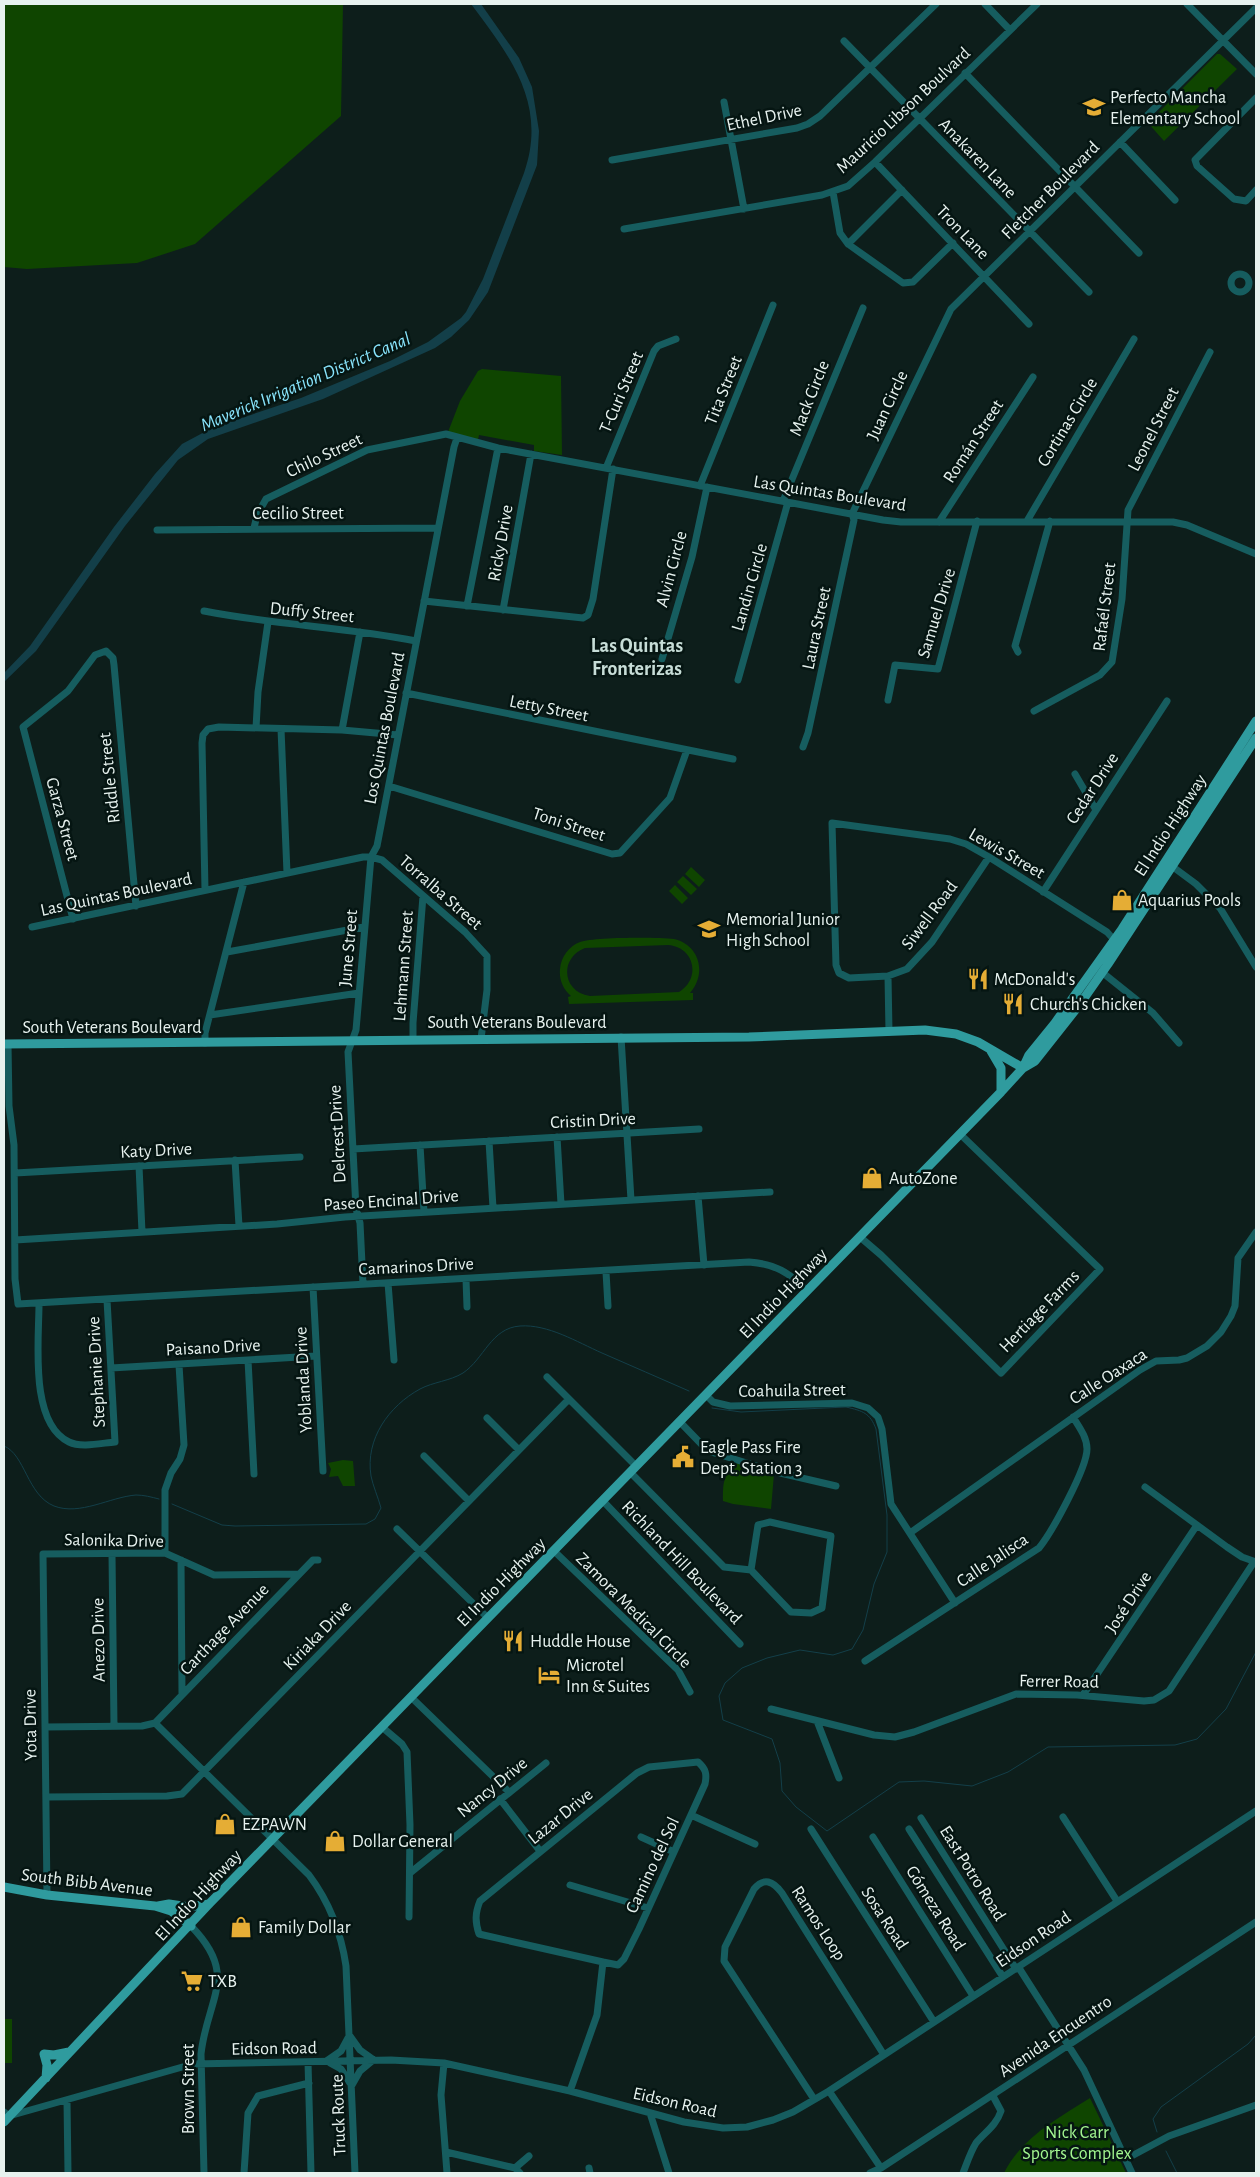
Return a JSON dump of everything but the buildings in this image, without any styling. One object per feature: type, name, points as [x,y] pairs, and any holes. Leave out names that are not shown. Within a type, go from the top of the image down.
[{"type":"main road","name":"El Indio Highway","points":[[1169,864],[1256,721]]},
{"type":"main road","name":"El Indio Highway","points":[[1023,1068],[1028,1055],[1117,944],[1169,864],[1256,738]]},
{"type":"main road","name":"El Indio Highway","points":[[5,2117],[46,2078],[191,1926],[209,1904],[1023,1068],[1035,1061],[1103,972],[1117,944]]},
{"type":"main road","name":"South Veterans Boulevard","points":[[6,1044],[749,1037],[941,1032],[956,1034],[988,1047],[1023,1068]]},
{"type":"main road","points":[[988,1047],[1001,1068],[1001,1092]]},
{"type":"main road","name":"South Bibb Avenue","points":[[4,1887],[47,1895],[155,1906],[171,1911],[191,1926]]},
{"type":"main road","points":[[155,1906],[169,1904],[189,1907],[209,1904]]},
{"type":"main road","points":[[46,2078],[47,2065],[44,2054],[54,2055],[72,2051]]},
{"type":"street","name":"Ethel Drive","points":[[612,160],[808,124],[820,116],[936,4]]},
{"type":"street","points":[[985,4],[1010,30]]},
{"type":"street","name":"Mauricio Libson Boulvard","points":[[624,229],[833,192],[848,186],[1037,4]]},
{"type":"street","points":[[1187,4],[1256,74]]},
{"type":"street","name":"Fletcher Boulevard","points":[[950,309],[1256,8]]},
{"type":"street","name":"Anakaren Lane","points":[[844,41],[1089,292]]},
{"type":"street","points":[[964,73],[1139,253]]},
{"type":"street","points":[[1256,98],[1195,160],[1197,166],[1234,199],[1246,201],[1256,190]]},
{"type":"street","points":[[724,102],[744,208]]},
{"type":"street","points":[[1120,142],[1175,200]]},
{"type":"street","name":"Tron Lane","points":[[874,162],[1030,324]]},
{"type":"street","points":[[848,244],[902,190]]},
{"type":"street","points":[[833,192],[840,233],[848,244],[899,281],[907,284],[916,279],[953,243]]},
{"type":"street","points":[[1248,287],[1256,290]]},
{"type":"street","name":"Tita Street","points":[[704,486],[773,305]]},
{"type":"street","name":"Mack Circle","points":[[786,501],[863,308]]},
{"type":"street","name":"Juan Circle","points":[[852,514],[950,309]]},
{"type":"street","name":"T-Curi Street","points":[[503,610],[583,618],[588,615],[593,599],[610,469],[654,352],[658,346],[676,339]]},
{"type":"street","name":"Cortinas Circle","points":[[1027,521],[1134,339]]},
{"type":"street","name":"Leonel Street","points":[[1127,521],[1130,503],[1210,352]]},
{"type":"street","name":"Román Street","points":[[939,522],[1033,377]]},
{"type":"street","name":"Chilo Street","points":[[254,528],[257,515],[266,500],[358,454],[376,447],[438,434],[451,435],[457,438]]},
{"type":"street","name":"Las Quintas Boulevard","points":[[457,438],[498,448],[892,521],[1127,521],[1180,523],[1256,554]]},
{"type":"street","name":"Los Quintas Boulevard","points":[[371,856],[377,846],[457,438]]},
{"type":"street","points":[[467,606],[498,448]]},
{"type":"street","name":"Ricky Drive","points":[[503,610],[530,454]]},
{"type":"street","name":"Alvin Circle","points":[[662,659],[692,557],[704,486]]},
{"type":"street","name":"Landin Circle","points":[[738,680],[786,501]]},
{"type":"street","name":"Laura Street","points":[[804,747],[813,714],[854,520],[852,514]]},
{"type":"street","name":"Samuel Drive","points":[[888,700],[895,664],[938,669],[977,521]]},
{"type":"street","points":[[1018,652],[1015,646],[1050,521]]},
{"type":"street","name":"Rafaél Street","points":[[1034,711],[1100,675],[1112,662],[1122,599],[1127,521]]},
{"type":"street","name":"Cecilio Street","points":[[157,530],[438,528]]},
{"type":"street","points":[[424,601],[503,610]]},
{"type":"street","name":"Duffy Street","points":[[204,611],[268,622],[416,640]]},
{"type":"street","points":[[256,728],[258,692],[268,622]]},
{"type":"street","points":[[342,730],[360,632]]},
{"type":"street","name":"Riddle Street","points":[[24,727],[68,691],[95,655],[106,651],[113,658],[136,906]]},
{"type":"street","name":"Letty Street","points":[[406,693],[733,760]]},
{"type":"street","name":"Cedar Drive","points":[[1043,892],[1167,701]]},
{"type":"street","name":"Garza Street","points":[[24,727],[73,919]]},
{"type":"street","points":[[371,856],[363,856],[205,890],[203,735],[208,729],[219,727],[342,730],[398,735]]},
{"type":"street","points":[[281,729],[287,873]]},
{"type":"street","name":"Toni Street","points":[[388,786],[612,854],[620,853],[670,798],[687,750]]},
{"type":"street","points":[[1075,774],[1096,810]]},
{"type":"street","name":"Lewis Street","points":[[852,978],[839,973],[836,965],[832,823],[950,839],[990,857],[1107,932],[1117,944]]},
{"type":"street","name":"Torralba Street","points":[[371,856],[382,860],[465,932],[487,956],[487,990],[481,1039]]},
{"type":"street","name":"June Street","points":[[351,1041],[356,1030],[371,856]]},
{"type":"street","name":"Siwell Road","points":[[852,978],[888,976],[907,969],[924,952],[990,857]]},
{"type":"street","points":[[1169,864],[1196,884],[1220,908],[1256,967]]},
{"type":"street","points":[[205,1043],[204,1033],[244,882]]},
{"type":"street","name":"Las Quintas Boulevard","points":[[32,927],[205,890]]},
{"type":"street","name":"Lehmann Street","points":[[413,1039],[423,896]]},
{"type":"street","points":[[226,952],[364,927]]},
{"type":"street","points":[[1103,972],[1153,1013],[1179,1043]]},
{"type":"street","points":[[888,976],[889,1032]]},
{"type":"street","points":[[210,1015],[359,993]]},
{"type":"street","points":[[621,1037],[631,1200]]},
{"type":"street","name":"Delcrest Drive","points":[[351,1041],[348,1052],[356,1209],[360,1223],[363,1284]]},
{"type":"street","points":[[6,1044],[15,1173],[15,1240]]},
{"type":"street","name":"Cristin Drive","points":[[354,1148],[699,1129]]},
{"type":"street","name":"Hertiage Farms","points":[[860,1237],[881,1255],[1001,1373],[1100,1269],[960,1134]]},
{"type":"street","points":[[557,1137],[561,1204]]},
{"type":"street","points":[[489,1141],[493,1208]]},
{"type":"street","points":[[420,1145],[424,1212]]},
{"type":"street","name":"Katy Drive","points":[[15,1173],[300,1156]]},
{"type":"street","points":[[236,1160],[239,1226]]},
{"type":"street","points":[[139,1166],[142,1232]]},
{"type":"street","name":"Paseo Encinal Drive","points":[[15,1240],[239,1226],[358,1216],[770,1192]]},
{"type":"street","points":[[698,1196],[704,1265]]},
{"type":"street","name":"Calle Oaxaca","points":[[910,1533],[1150,1364],[1165,1360],[1187,1358],[1207,1346],[1221,1332],[1231,1316],[1235,1306],[1238,1258],[1256,1232]]},
{"type":"street","name":"Camarinos Drive","points":[[15,1240],[18,1304],[606,1272],[749,1262],[767,1263],[785,1271],[807,1291]]},
{"type":"street","points":[[606,1272],[608,1306]]},
{"type":"street","points":[[466,1279],[467,1307]]},
{"type":"street","points":[[388,1283],[394,1360]]},
{"type":"street","name":"Yoblanda Drive","points":[[313,1287],[323,1471]]},
{"type":"street","name":"Stephanie Drive","points":[[39,1304],[40,1386],[47,1418],[53,1428],[68,1442],[81,1444],[115,1442],[107,1300]]},
{"type":"street","name":"Paisano Drive","points":[[111,1368],[316,1356]]},
{"type":"street","points":[[248,1360],[254,1474]]},
{"type":"street","points":[[165,1553],[165,1490],[167,1482],[180,1459],[184,1445],[179,1364]]},
{"type":"street","points":[[546,1377],[724,1567],[751,1570],[791,1612],[812,1613],[822,1608],[831,1536],[770,1522],[758,1525],[751,1570]]},
{"type":"street","name":"Coahuila Street","points":[[706,1395],[713,1402],[730,1406],[852,1402],[868,1408],[878,1417],[882,1429],[890,1499],[910,1533]]},
{"type":"street","name":"Kiriaka Drive","points":[[46,1797],[176,1796],[187,1790],[568,1400]]},
{"type":"street","name":"Calle Jalisca","points":[[865,1660],[1024,1559],[1045,1541],[1086,1457],[1086,1440],[1073,1417]]},
{"type":"street","points":[[487,1418],[518,1450]]},
{"type":"street","points":[[680,1422],[708,1451],[776,1472],[836,1486]]},
{"type":"street","points":[[424,1456],[468,1501]]},
{"type":"street","points":[[1145,1487],[1242,1557],[1255,1562]]},
{"type":"street","name":"Richland Hill Boulevard","points":[[603,1501],[740,1644]]},
{"type":"street","name":"José Drive","points":[[1083,1695],[1196,1525]]},
{"type":"street","points":[[397,1529],[488,1618]]},
{"type":"street","points":[[910,1533],[955,1603]]},
{"type":"street","name":"Zamora Medical Circle","points":[[554,1551],[678,1670],[690,1692]]},
{"type":"street","name":"Salonika Drive","points":[[43,1554],[165,1553],[214,1575],[299,1574]]},
{"type":"street","name":"Yota Drive","points":[[43,1554],[47,1895]]},
{"type":"street","name":"Anezo Drive","points":[[112,1554],[114,1726]]},
{"type":"street","points":[[181,1560],[182,1694]]},
{"type":"street","name":"Carthage Avenue","points":[[155,1723],[313,1560],[318,1560]]},
{"type":"street","name":"Ferrer Road","points":[[772,1708],[874,1735],[895,1737],[914,1732],[1016,1694],[1083,1695],[1144,1701],[1154,1700],[1162,1697],[1169,1690],[1255,1562]]},
{"type":"street","points":[[411,1697],[509,1792]]},
{"type":"street","points":[[817,1721],[839,1778]]},
{"type":"street","points":[[45,1728],[142,1726],[155,1723]]},
{"type":"street","name":"Truck Route","points":[[155,1723],[309,1875],[327,1900],[341,1936],[346,1966],[355,2173]]},
{"type":"street","points":[[382,1726],[402,1744],[407,1752],[410,1873],[409,1917]]},
{"type":"street","name":"Camino del Sol","points":[[479,1934],[618,1965],[624,1960],[705,1784],[707,1774],[698,1762]]},
{"type":"street","name":"Lazar Drive","points":[[479,1934],[476,1909],[480,1900],[637,1773],[649,1767],[698,1762]]},
{"type":"street","name":"Nancy Drive","points":[[410,1873],[546,1763]]},
{"type":"street","points":[[500,1799],[540,1852]]},
{"type":"street","name":"Eidson Road","points":[[5,2117],[193,2064],[374,2060],[444,2063],[570,2092],[699,2126],[739,2128],[773,2120],[793,2112],[829,2091],[1256,1811]]},
{"type":"street","points":[[691,1815],[755,1844]]},
{"type":"street","points":[[1063,1817],[1117,1901]]},
{"type":"street","name":"East Potro Road","points":[[921,1818],[1094,2088],[1132,2173]]},
{"type":"street","name":"Sosa Road","points":[[811,1829],[934,2022]]},
{"type":"street","points":[[909,1829],[1003,1977]]},
{"type":"street","points":[[641,1837],[674,1852]]},
{"type":"street","name":"Gómeza Road","points":[[873,1837],[973,1996]]},
{"type":"street","name":"Ramos Loop","points":[[814,2099],[724,1961],[725,1947],[754,1889],[761,1882],[770,1881],[782,1893],[884,2055]]},
{"type":"street","points":[[570,1885],[648,1908]]},
{"type":"street","name":"Avenida Encuentro","points":[[870,2173],[881,2168],[1052,2058],[1068,2045],[1256,1922]]},
{"type":"street","name":"Brown Street","points":[[191,1926],[210,1948],[217,1968],[218,1981],[215,1999],[202,2038],[204,2173]]},
{"type":"street","points":[[570,2092],[596,2015],[603,1962]]},
{"type":"street","points":[[350,2035],[360,2050],[374,2060],[360,2071],[352,2085],[341,2069],[325,2061],[341,2051],[350,2035]]},
{"type":"street","points":[[308,2062],[311,2173]]},
{"type":"street","points":[[444,2063],[441,2095],[447,2173]]},
{"type":"street","points":[[244,2173],[248,2113],[258,2096],[309,2083]]},
{"type":"street","points":[[829,2091],[881,2168]]},
{"type":"street","points":[[963,2173],[969,2155],[977,2142],[998,2119],[1001,2111],[993,2096]]},
{"type":"street","points":[[67,2100],[68,2173]]},
{"type":"street","points":[[1126,2159],[1169,2136],[1256,2105]]},
{"type":"street","points":[[650,2113],[669,2173]]},
{"type":"street","points":[[446,2152],[518,2171],[529,2156]]},
{"type":"green space","points":[[4,4],[343,4],[341,116],[195,244],[137,263],[27,269],[4,267]]},
{"type":"green space","points":[[1217,54],[1220,54],[1237,69],[1164,141],[1148,123]]},
{"type":"green space","points":[[482,369],[561,376],[562,455],[534,451],[534,445],[479,435],[478,440],[448,432],[460,401],[478,371]]},
{"type":"green space","points":[[691,867],[705,880],[699,887],[685,874]]},
{"type":"green space","points":[[683,876],[697,889],[691,895],[677,882]]},
{"type":"green space","points":[[675,885],[688,898],[682,904],[669,891]]},
{"type":"green space","points":[[666,938],[683,942],[695,954],[699,969],[695,985],[690,993],[693,993],[693,1000],[569,1004],[568,997],[571,996],[562,984],[560,969],[564,956],[572,946],[587,940],[598,939]],"holes":[[[668,945],[684,951],[692,964],[690,979],[679,992],[590,996],[581,993],[569,982],[567,974],[571,959],[585,948]]]},
{"type":"green space","points":[[343,1460],[353,1461],[355,1486],[343,1486],[338,1476],[329,1477],[331,1469],[328,1463]]},
{"type":"green space","points":[[736,1463],[774,1474],[771,1509],[723,1501],[725,1480],[728,1472]]},
{"type":"green space","points":[[4,2019],[12,2019],[12,2063],[4,2063]]},
{"type":"green space","name":"Nick Carr Sports Complex","points":[[1090,2098],[1126,2173],[1004,2173],[1020,2149],[1030,2139],[1053,2121]]},
{"type":"water","points":[[471,4],[481,4],[519,58],[532,87],[539,131],[537,165],[488,292],[469,320],[451,337],[435,348],[323,399],[208,439],[178,460],[125,526],[36,651],[4,682],[4,673],[30,646],[114,527],[155,474],[182,444],[212,428],[301,398],[390,361],[428,342],[461,318],[466,312],[483,279],[524,173],[530,148],[531,125],[528,103],[521,82],[499,43]]},
{"type":"waterway","points":[[172,1504],[222,1525],[366,1524],[375,1519],[381,1508],[371,1476],[370,1462],[376,1437],[389,1414],[420,1389],[463,1373],[477,1360],[495,1338],[510,1328],[531,1326],[552,1331],[689,1391]]},
{"type":"waterway","points":[[712,1408],[741,1412],[846,1407],[868,1416],[876,1429],[887,1515],[887,1552],[874,1584],[863,1630],[852,1649],[833,1655],[800,1650],[767,1658],[742,1668],[725,1683],[719,1696],[723,1720],[772,1739],[780,1763],[782,1791],[796,1807],[827,1831],[899,1782],[924,1781],[972,1786],[1008,1772],[1048,1747],[1175,1745],[1197,1739],[1226,1709],[1256,1652]]},
{"type":"waterway","points":[[4,1446],[17,1457],[38,1493],[45,1501],[54,1506],[74,1509],[136,1495],[159,1499]]},
{"type":"waterway","points":[[1157,2132],[1153,2119],[1161,2107],[1248,2044],[1256,2035]]},
{"type":"waterway","points":[[1166,2151],[1177,2173]]},
{"type":"place","name":"Perfecto Mancha Elementary School","points":[[1094,107]]},
{"type":"place","name":"Aquarius Pools","points":[[1122,900]]},
{"type":"place","name":"Memorial Junior High School","points":[[709,929]]},
{"type":"place","name":"McDonald's","points":[[978,979]]},
{"type":"place","name":"Church's Chicken","points":[[1013,1004]]},
{"type":"place","name":"AutoZone","points":[[872,1178]]},
{"type":"place","name":"Eagle Pass Fire Dept. Station 3","points":[[683,1457]]},
{"type":"place","name":"Huddle House","points":[[513,1641]]},
{"type":"place","name":"Microtel Inn & Suites","points":[[549,1675]]},
{"type":"place","name":"EZPAWN","points":[[225,1824]]},
{"type":"place","name":"Dollar General","points":[[335,1841]]},
{"type":"place","name":"Family Dollar","points":[[241,1927]]},
{"type":"place","name":"TXB","points":[[192,1981]]},
{"type":"district","name":"Las Quintas Fronterizas","points":[[637,656]]},
{"type":"water label","name":"Maverick Irrigation District Canal","points":[[305,381]]}]
